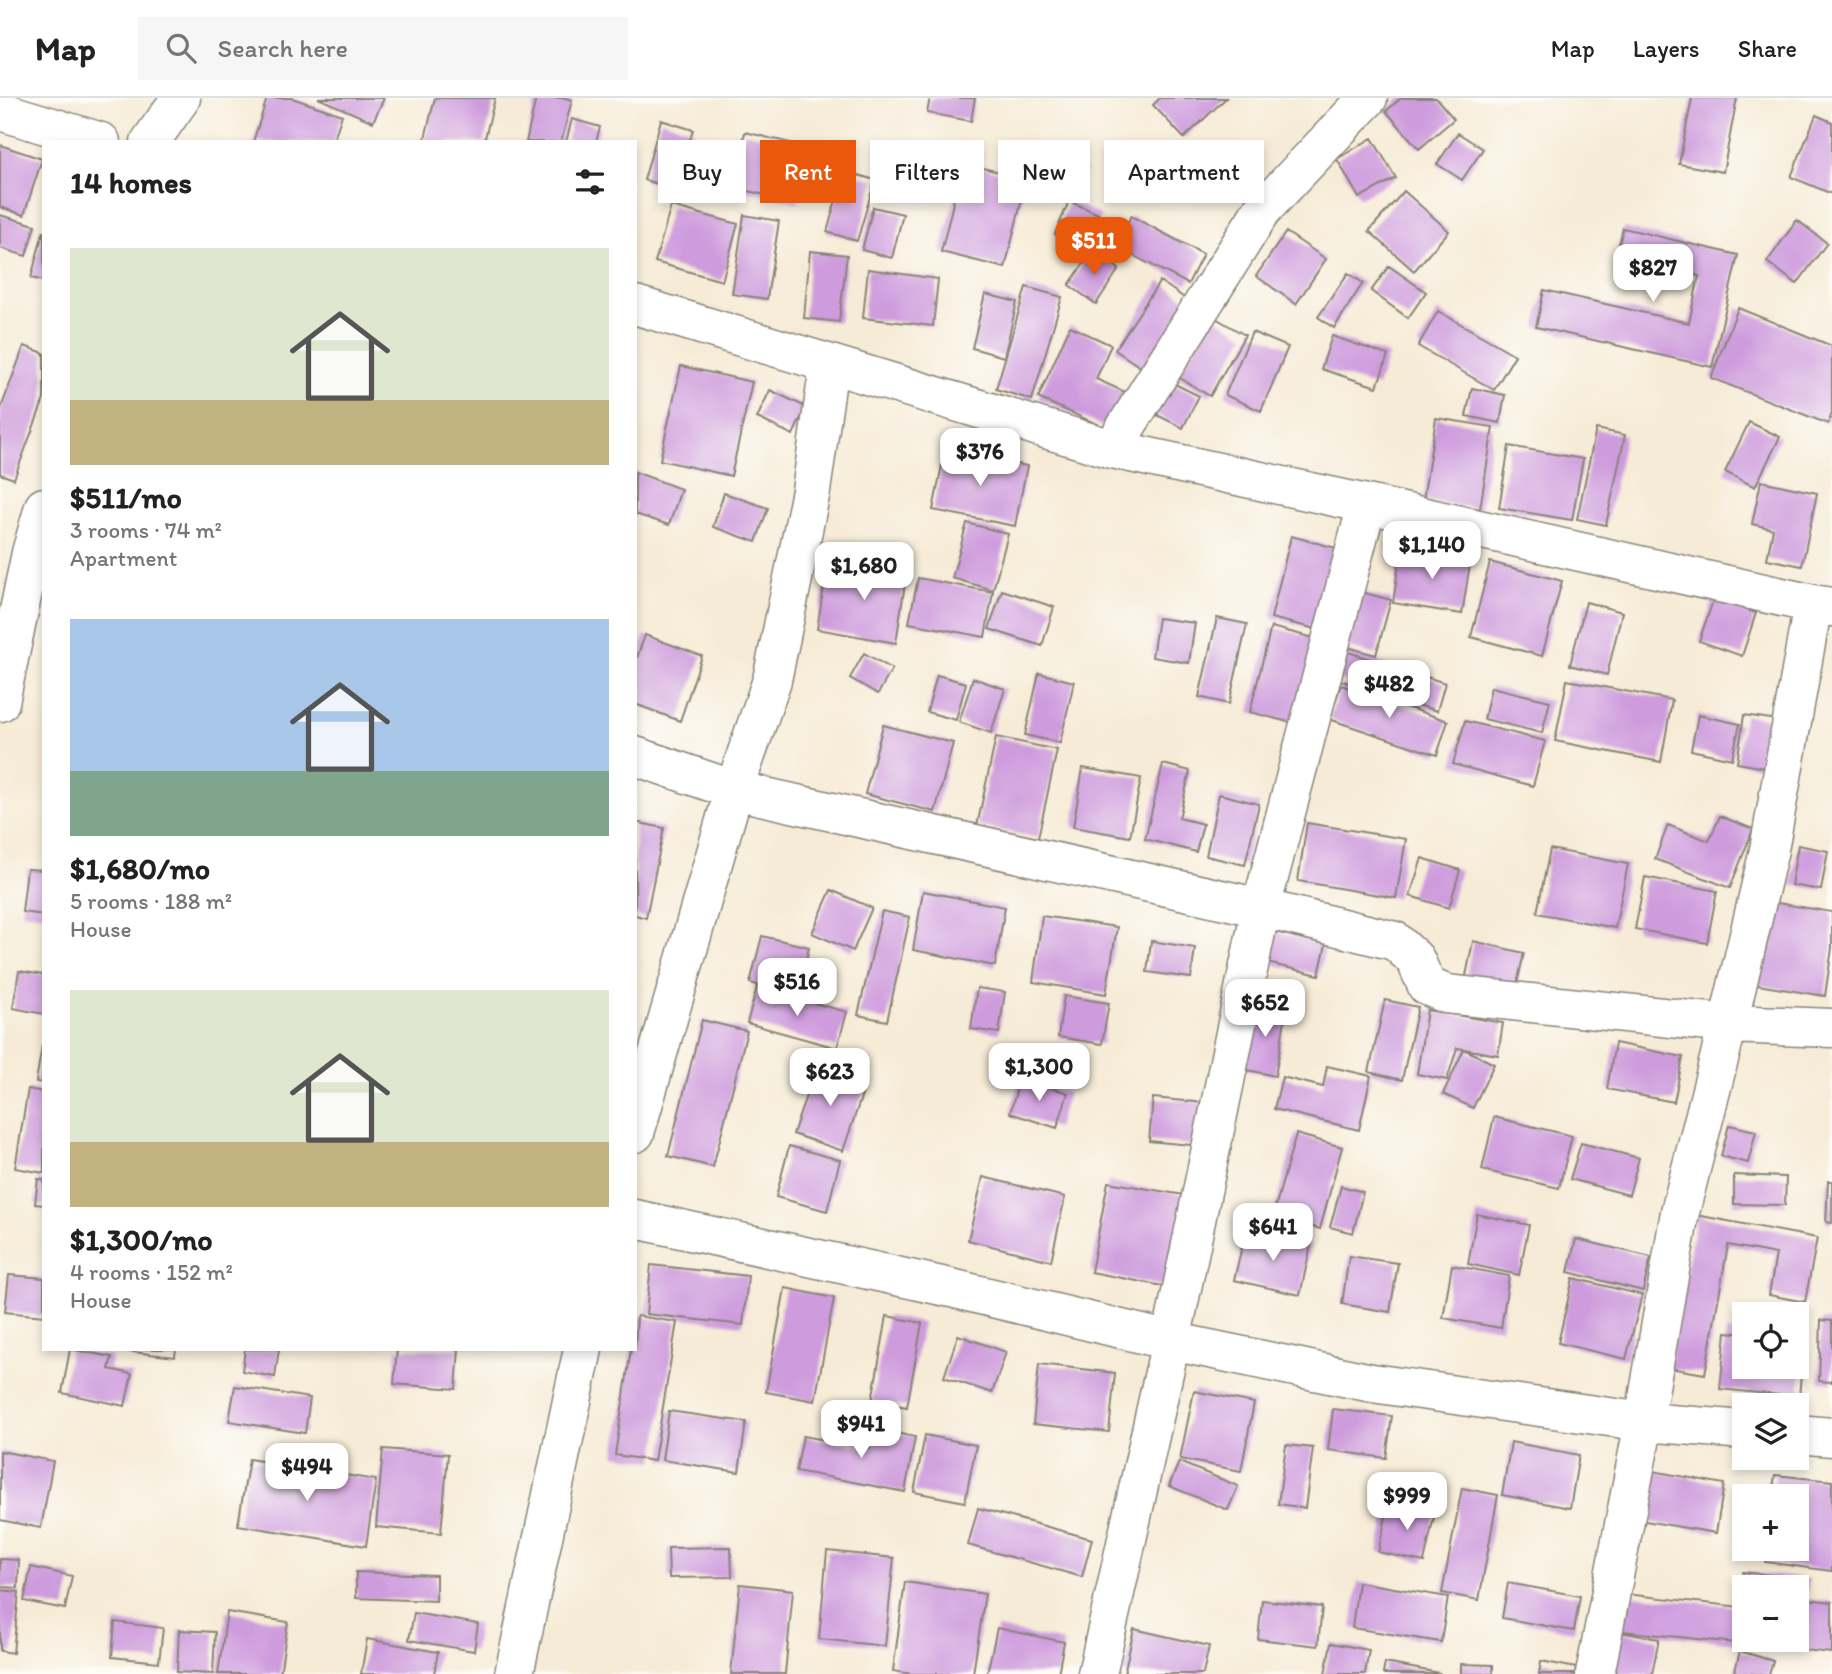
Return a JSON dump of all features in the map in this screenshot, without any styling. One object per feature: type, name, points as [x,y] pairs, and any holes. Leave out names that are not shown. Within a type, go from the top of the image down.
[{"type":"street","points":[[151,140],[181,98]]},
{"type":"street","points":[[1112,449],[1262,210],[1368,98]]},
{"type":"street","points":[[0,111],[94,140]]},
{"type":"street","points":[[637,306],[1112,449],[1823,605],[1769,850],[1680,1212],[1644,1422],[1595,1674]]},
{"type":"street","points":[[637,1126],[734,790],[772,680],[811,491],[829,365]]},
{"type":"street","points":[[1097,1674],[1171,1341],[1261,908],[1367,504]]},
{"type":"street","points":[[0,702],[25,551],[42,512]]},
{"type":"street","points":[[637,757],[734,790],[1261,908],[1395,941],[1415,959],[1427,986],[1446,994],[1728,1024],[1832,1028]]},
{"type":"street","points":[[637,1219],[951,1288],[1171,1341],[1372,1383],[1644,1422],[1732,1429]]},
{"type":"street","points":[[514,1674],[583,1351]]},
{"type":"street","points":[[1809,1435],[1832,1437]]},
{"type":"building","points":[[267,98],[292,98],[342,115],[334,140],[254,140]]},
{"type":"building","points":[[318,98],[384,98],[373,122]]},
{"type":"building","points":[[435,98],[495,98],[484,140],[424,140]]},
{"type":"building","points":[[536,98],[572,100],[562,140],[526,140]]},
{"type":"building","points":[[930,98],[975,98],[971,121],[927,113]]},
{"type":"building","points":[[1160,98],[1226,98],[1184,138],[1153,105]]},
{"type":"building","points":[[1401,98],[1436,98],[1454,119],[1419,149],[1386,111]]},
{"type":"building","points":[[1692,98],[1737,98],[1723,172],[1679,164]]},
{"type":"building","points":[[1816,115],[1832,122],[1832,194],[1791,177]]},
{"type":"building","points":[[572,119],[600,127],[597,140],[567,140]]},
{"type":"building","points":[[661,120],[693,130],[690,140],[658,140],[658,184],[644,180]]},
{"type":"building","points":[[745,132],[778,140],[760,140],[760,194],[746,190],[746,140],[743,140]]},
{"type":"building","points":[[1458,133],[1483,149],[1462,180],[1437,164]]},
{"type":"building","points":[[1372,138],[1396,178],[1359,198],[1337,159]]},
{"type":"building","points":[[0,145],[42,159],[24,215],[0,207]]},
{"type":"building","points":[[984,168],[998,172],[998,203],[1021,203],[1005,268],[941,252],[953,203],[984,203]]},
{"type":"building","points":[[856,174],[870,179],[870,197],[857,241],[827,232],[835,203],[856,203]]},
{"type":"building","points":[[1404,191],[1449,231],[1414,271],[1369,231]]},
{"type":"building","points":[[1068,203],[1101,215],[1086,248],[1055,234]]},
{"type":"building","points":[[671,206],[738,224],[722,281],[655,262]]},
{"type":"building","points":[[873,207],[903,214],[892,258],[862,250]]},
{"type":"building","points":[[0,215],[35,225],[26,256],[0,248]]},
{"type":"building","points":[[744,215],[779,221],[767,299],[732,294]]},
{"type":"building","points":[[1131,216],[1203,254],[1188,284],[1115,246]]},
{"type":"building","points":[[1797,220],[1827,243],[1797,284],[1767,262]]},
{"type":"building","points":[[1623,228],[1738,255],[1712,367],[1536,327],[1544,290],[1689,323],[1699,276],[1616,257]]},
{"type":"building","points":[[1286,232],[1326,259],[1296,304],[1256,276]]},
{"type":"building","points":[[42,236],[42,281],[31,278]]},
{"type":"building","points":[[1093,250],[1119,269],[1096,304],[1069,285]]},
{"type":"building","points":[[810,251],[847,255],[839,322],[804,318]]},
{"type":"building","points":[[1389,266],[1426,292],[1408,318],[1371,291]]},
{"type":"building","points":[[868,269],[938,279],[933,326],[863,318]]},
{"type":"building","points":[[1348,273],[1363,283],[1334,328],[1318,317]]},
{"type":"building","points":[[1160,281],[1190,302],[1145,370],[1115,350]]},
{"type":"building","points":[[1026,287],[1062,297],[1032,400],[996,389]]},
{"type":"building","points":[[985,294],[1017,302],[1004,357],[972,348]]},
{"type":"building","points":[[1738,308],[1832,346],[1832,413],[1828,424],[1711,378]]},
{"type":"building","points":[[1438,311],[1515,355],[1494,390],[1418,346]]},
{"type":"building","points":[[1212,316],[1245,335],[1210,396],[1178,377]]},
{"type":"building","points":[[1070,326],[1111,345],[1096,379],[1125,392],[1108,429],[1038,398]]},
{"type":"building","points":[[1252,332],[1288,347],[1261,411],[1225,395]]},
{"type":"building","points":[[1332,336],[1388,355],[1377,387],[1321,369]]},
{"type":"building","points":[[24,346],[42,352],[42,404],[14,479],[0,474],[0,411]]},
{"type":"building","points":[[681,366],[752,382],[731,476],[660,460]]},
{"type":"building","points":[[1173,383],[1199,396],[1183,428],[1157,415]]},
{"type":"building","points":[[1472,388],[1505,395],[1500,423],[1466,416]]},
{"type":"building","points":[[770,390],[806,407],[793,435],[757,418]]},
{"type":"building","points":[[1436,418],[1493,427],[1480,509],[1423,500]]},
{"type":"building","points":[[1749,422],[1780,437],[1755,487],[1725,472]]},
{"type":"building","points":[[1596,429],[1625,435],[1606,525],[1577,519]]},
{"type":"building","points":[[1509,446],[1583,459],[1572,520],[1499,508]]},
{"type":"building","points":[[945,450],[1027,466],[1015,526],[933,510]]},
{"type":"building","points":[[637,473],[681,489],[669,525],[637,515]]},
{"type":"building","points":[[1761,481],[1817,493],[1802,566],[1767,559],[1773,529],[1752,524]]},
{"type":"building","points":[[724,493],[768,508],[756,542],[713,527]]},
{"type":"building","points":[[967,523],[1008,534],[993,590],[952,578]]},
{"type":"building","points":[[1291,536],[1336,548],[1316,629],[1271,618]]},
{"type":"building","points":[[1401,548],[1471,558],[1462,614],[1393,603]]},
{"type":"building","points":[[847,560],[907,570],[896,643],[817,629],[826,574],[844,578]]},
{"type":"building","points":[[1490,562],[1562,581],[1542,656],[1471,637]]},
{"type":"building","points":[[918,578],[993,592],[985,637],[909,623]]},
{"type":"building","points":[[1002,590],[1054,607],[1042,646],[989,629]]},
{"type":"building","points":[[1361,592],[1391,600],[1376,655],[1347,647]]},
{"type":"building","points":[[1714,598],[1756,613],[1742,656],[1699,641]]},
{"type":"building","points":[[1586,602],[1622,612],[1607,675],[1570,665]]},
{"type":"building","points":[[1158,618],[1195,623],[1189,663],[1152,657]]},
{"type":"building","points":[[1217,618],[1247,624],[1229,704],[1199,697]]},
{"type":"building","points":[[1271,627],[1318,639],[1296,724],[1250,712]]},
{"type":"building","points":[[645,635],[702,656],[680,721],[637,705],[637,657]]},
{"type":"building","points":[[1345,651],[1445,683],[1437,711],[1336,679]]},
{"type":"building","points":[[864,653],[892,669],[878,694],[850,678]]},
{"type":"building","points":[[1039,673],[1074,682],[1060,743],[1025,735]]},
{"type":"building","points":[[937,675],[966,683],[956,720],[927,712]]},
{"type":"building","points":[[973,678],[1005,689],[991,733],[959,722]]},
{"type":"building","points":[[1567,680],[1672,700],[1661,762],[1555,741]]},
{"type":"building","points":[[1341,685],[1448,721],[1437,755],[1329,719]]},
{"type":"building","points":[[1491,687],[1550,701],[1542,733],[1484,719]]},
{"type":"building","points":[[1698,715],[1740,724],[1732,759],[1691,750]]},
{"type":"building","points":[[1744,715],[1778,720],[1771,769],[1737,763]]},
{"type":"building","points":[[1465,721],[1545,741],[1533,786],[1453,764]]},
{"type":"building","points":[[883,725],[953,743],[935,812],[865,794]]},
{"type":"building","points":[[996,737],[1057,750],[1038,838],[977,826]]},
{"type":"building","points":[[1163,764],[1190,771],[1179,818],[1203,824],[1196,852],[1145,839]]},
{"type":"building","points":[[1083,768],[1141,778],[1130,837],[1073,827]]},
{"type":"building","points":[[1219,794],[1259,804],[1245,865],[1206,856]]},
{"type":"building","points":[[1720,816],[1753,829],[1730,888],[1655,859],[1668,825],[1709,841]]},
{"type":"building","points":[[637,822],[664,828],[646,918],[637,916]]},
{"type":"building","points":[[1307,823],[1406,839],[1396,898],[1298,881]]},
{"type":"building","points":[[1798,845],[1828,851],[1821,890],[1791,885]]},
{"type":"building","points":[[1550,849],[1628,864],[1615,928],[1537,913]]},
{"type":"building","points":[[1422,858],[1460,870],[1449,908],[1410,896]]},
{"type":"building","points":[[27,869],[42,870],[42,915],[22,912]]},
{"type":"building","points":[[1645,877],[1717,891],[1707,943],[1635,929]]},
{"type":"building","points":[[831,890],[872,908],[853,951],[812,933]]},
{"type":"building","points":[[923,891],[1005,907],[995,966],[913,950]]},
{"type":"building","points":[[1771,902],[1832,912],[1832,948],[1825,996],[1757,985]]},
{"type":"building","points":[[882,911],[910,917],[887,1021],[858,1015]]},
{"type":"building","points":[[1042,916],[1117,927],[1106,994],[1033,982]]},
{"type":"building","points":[[1275,932],[1326,944],[1319,975],[1267,963]]},
{"type":"building","points":[[762,936],[809,947],[798,995],[750,983]]},
{"type":"building","points":[[1151,941],[1195,948],[1191,978],[1147,972]]},
{"type":"building","points":[[1473,941],[1524,953],[1515,993],[1465,981]]},
{"type":"building","points":[[19,971],[42,975],[42,1014],[13,1008]]},
{"type":"building","points":[[757,987],[847,1012],[837,1048],[747,1023]]},
{"type":"building","points":[[977,988],[1005,992],[999,1033],[971,1029]]},
{"type":"building","points":[[1064,996],[1109,1003],[1102,1044],[1058,1037]]},
{"type":"building","points":[[1385,1000],[1418,1007],[1402,1080],[1369,1072]]},
{"type":"building","points":[[1255,1003],[1287,1009],[1275,1076],[1243,1069]]},
{"type":"building","points":[[1427,1010],[1503,1023],[1498,1055],[1457,1048],[1447,1080],[1417,1074]]},
{"type":"building","points":[[702,1020],[747,1031],[713,1167],[668,1156]]},
{"type":"building","points":[[1615,1043],[1683,1057],[1674,1102],[1607,1089]]},
{"type":"building","points":[[42,1045],[42,1083],[36,1082]]},
{"type":"building","points":[[1464,1049],[1494,1064],[1473,1108],[1443,1094]]},
{"type":"building","points":[[816,1066],[866,1083],[843,1151],[793,1134]]},
{"type":"building","points":[[1327,1066],[1371,1076],[1359,1130],[1274,1109],[1282,1077],[1323,1087]]},
{"type":"building","points":[[1020,1078],[1068,1093],[1057,1128],[1010,1113]]},
{"type":"building","points":[[28,1089],[42,1092],[42,1173],[15,1168]]},
{"type":"building","points":[[1153,1098],[1205,1103],[1201,1146],[1149,1141]]},
{"type":"building","points":[[1494,1117],[1572,1136],[1559,1188],[1482,1170]]},
{"type":"building","points":[[1729,1125],[1756,1131],[1748,1163],[1721,1156]]},
{"type":"building","points":[[1296,1134],[1342,1147],[1320,1229],[1273,1215]]},
{"type":"building","points":[[1581,1143],[1639,1158],[1629,1195],[1570,1179]]},
{"type":"building","points":[[789,1146],[840,1160],[827,1211],[776,1197]]},
{"type":"building","points":[[1734,1175],[1786,1177],[1785,1205],[1734,1204]]},
{"type":"building","points":[[983,1177],[1065,1197],[1051,1261],[968,1240]]},
{"type":"building","points":[[38,1179],[42,1180],[42,1205],[35,1204]]},
{"type":"building","points":[[1828,1181],[1832,1181],[1832,1223],[1826,1222]]},
{"type":"building","points":[[1108,1182],[1184,1195],[1168,1287],[1091,1272]]},
{"type":"building","points":[[1341,1186],[1363,1192],[1353,1233],[1330,1227]]},
{"type":"building","points":[[1477,1214],[1529,1225],[1519,1275],[1468,1264]]},
{"type":"building","points":[[1696,1215],[1817,1238],[1805,1302],[1769,1295],[1776,1254],[1728,1245],[1705,1374],[1669,1368]]},
{"type":"building","points":[[1246,1230],[1311,1245],[1300,1295],[1234,1280]]},
{"type":"building","points":[[1576,1239],[1651,1257],[1643,1291],[1568,1272]]},
{"type":"building","points":[[1349,1256],[1398,1263],[1390,1312],[1342,1304]]},
{"type":"building","points":[[651,1265],[748,1276],[743,1325],[646,1314]]},
{"type":"building","points":[[1452,1265],[1509,1276],[1501,1328],[1443,1318]]},
{"type":"building","points":[[9,1275],[42,1278],[42,1316],[5,1312]]},
{"type":"building","points":[[1573,1278],[1642,1295],[1626,1359],[1558,1343]]},
{"type":"building","points":[[785,1288],[834,1298],[815,1401],[766,1392]]},
{"type":"building","points":[[637,1316],[677,1322],[654,1461],[615,1455],[631,1351],[637,1351]]},
{"type":"building","points":[[887,1316],[922,1323],[907,1407],[872,1401]]},
{"type":"building","points":[[1821,1320],[1832,1321],[1832,1382],[1819,1381]]},
{"type":"building","points":[[1726,1332],[1732,1333],[1732,1379],[1801,1379],[1799,1393],[1720,1389]]},
{"type":"building","points":[[958,1335],[1006,1352],[992,1393],[944,1377]]},
{"type":"building","points":[[70,1351],[112,1357],[109,1369],[132,1374],[125,1406],[62,1393]]},
{"type":"building","points":[[124,1351],[176,1351],[175,1357]]},
{"type":"building","points":[[245,1351],[279,1351],[275,1377],[242,1371]]},
{"type":"building","points":[[397,1351],[459,1351],[456,1389],[394,1384]]},
{"type":"building","points":[[1039,1364],[1115,1373],[1109,1432],[1033,1424]]},
{"type":"building","points":[[235,1386],[310,1398],[305,1433],[229,1421]]},
{"type":"building","points":[[1194,1391],[1254,1403],[1241,1471],[1180,1459]]},
{"type":"building","points":[[1333,1409],[1392,1416],[1386,1458],[1328,1450]]},
{"type":"building","points":[[669,1411],[746,1422],[739,1472],[662,1460]]},
{"type":"building","points":[[872,1428],[915,1437],[905,1492],[796,1471],[803,1436],[869,1448]]},
{"type":"building","points":[[925,1435],[976,1445],[965,1502],[914,1492]]},
{"type":"building","points":[[1511,1442],[1579,1455],[1570,1508],[1502,1495]]},
{"type":"building","points":[[1286,1445],[1313,1448],[1305,1508],[1278,1504]]},
{"type":"building","points":[[383,1449],[448,1454],[441,1533],[376,1527]]},
{"type":"building","points":[[0,1451],[53,1461],[41,1528],[0,1520]]},
{"type":"building","points":[[249,1459],[376,1480],[366,1546],[238,1525]]},
{"type":"building","points":[[1179,1462],[1238,1486],[1228,1510],[1169,1486]]},
{"type":"building","points":[[1647,1470],[1724,1484],[1716,1533],[1639,1520]]},
{"type":"building","points":[[1775,1475],[1832,1481],[1832,1571],[1765,1562],[1809,1561],[1809,1484],[1774,1484]]},
{"type":"building","points":[[1462,1488],[1498,1495],[1479,1600],[1442,1593]]},
{"type":"building","points":[[1390,1500],[1435,1512],[1424,1562],[1378,1552]]},
{"type":"building","points":[[978,1508],[1092,1539],[1082,1577],[968,1545]]},
{"type":"building","points":[[731,1547],[732,1577],[669,1578],[668,1548]]},
{"type":"building","points":[[827,1551],[894,1558],[885,1646],[819,1639]]},
{"type":"building","points":[[0,1559],[19,1560],[18,1588],[0,1587]]},
{"type":"building","points":[[31,1567],[72,1576],[65,1609],[24,1601]]},
{"type":"building","points":[[356,1572],[436,1575],[436,1601],[356,1598]]},
{"type":"building","points":[[1743,1572],[1771,1575],[1743,1575]]},
{"type":"building","points":[[905,1582],[985,1594],[973,1674],[913,1674],[893,1671]]},
{"type":"building","points":[[1358,1582],[1448,1597],[1441,1642],[1352,1628]]},
{"type":"building","points":[[1508,1583],[1580,1596],[1574,1631],[1502,1618]]},
{"type":"building","points":[[740,1584],[793,1590],[785,1674],[731,1674]]},
{"type":"building","points":[[0,1590],[19,1592],[13,1653],[0,1651]]},
{"type":"building","points":[[1626,1594],[1732,1606],[1732,1643],[1622,1631]]},
{"type":"building","points":[[1809,1599],[1832,1602],[1832,1653],[1809,1651]]},
{"type":"building","points":[[1262,1600],[1322,1607],[1318,1646],[1258,1639]]},
{"type":"building","points":[[227,1612],[288,1622],[280,1674],[218,1674]]},
{"type":"building","points":[[414,1613],[478,1624],[474,1651],[409,1640]]},
{"type":"building","points":[[115,1622],[163,1628],[159,1662],[112,1657]]},
{"type":"building","points":[[997,1628],[1064,1642],[1058,1674],[987,1674]]},
{"type":"building","points":[[1134,1629],[1209,1646],[1203,1674],[1124,1674]]},
{"type":"building","points":[[179,1630],[215,1632],[213,1674],[177,1672]]},
{"type":"building","points":[[1620,1632],[1659,1639],[1652,1674],[1612,1674]]},
{"type":"building","points":[[367,1639],[438,1652],[434,1674],[361,1674]]},
{"type":"building","points":[[1331,1643],[1369,1650],[1365,1674],[1325,1674]]},
{"type":"building","points":[[1740,1652],[1773,1661],[1769,1674],[1734,1674]]},
{"type":"building","points":[[1541,1661],[1576,1668],[1575,1674],[1539,1674]]},
{"type":"building","points":[[1385,1663],[1439,1673],[1383,1674]]},
{"type":"building","points":[[1461,1664],[1493,1665],[1493,1674],[1461,1674]]}]
